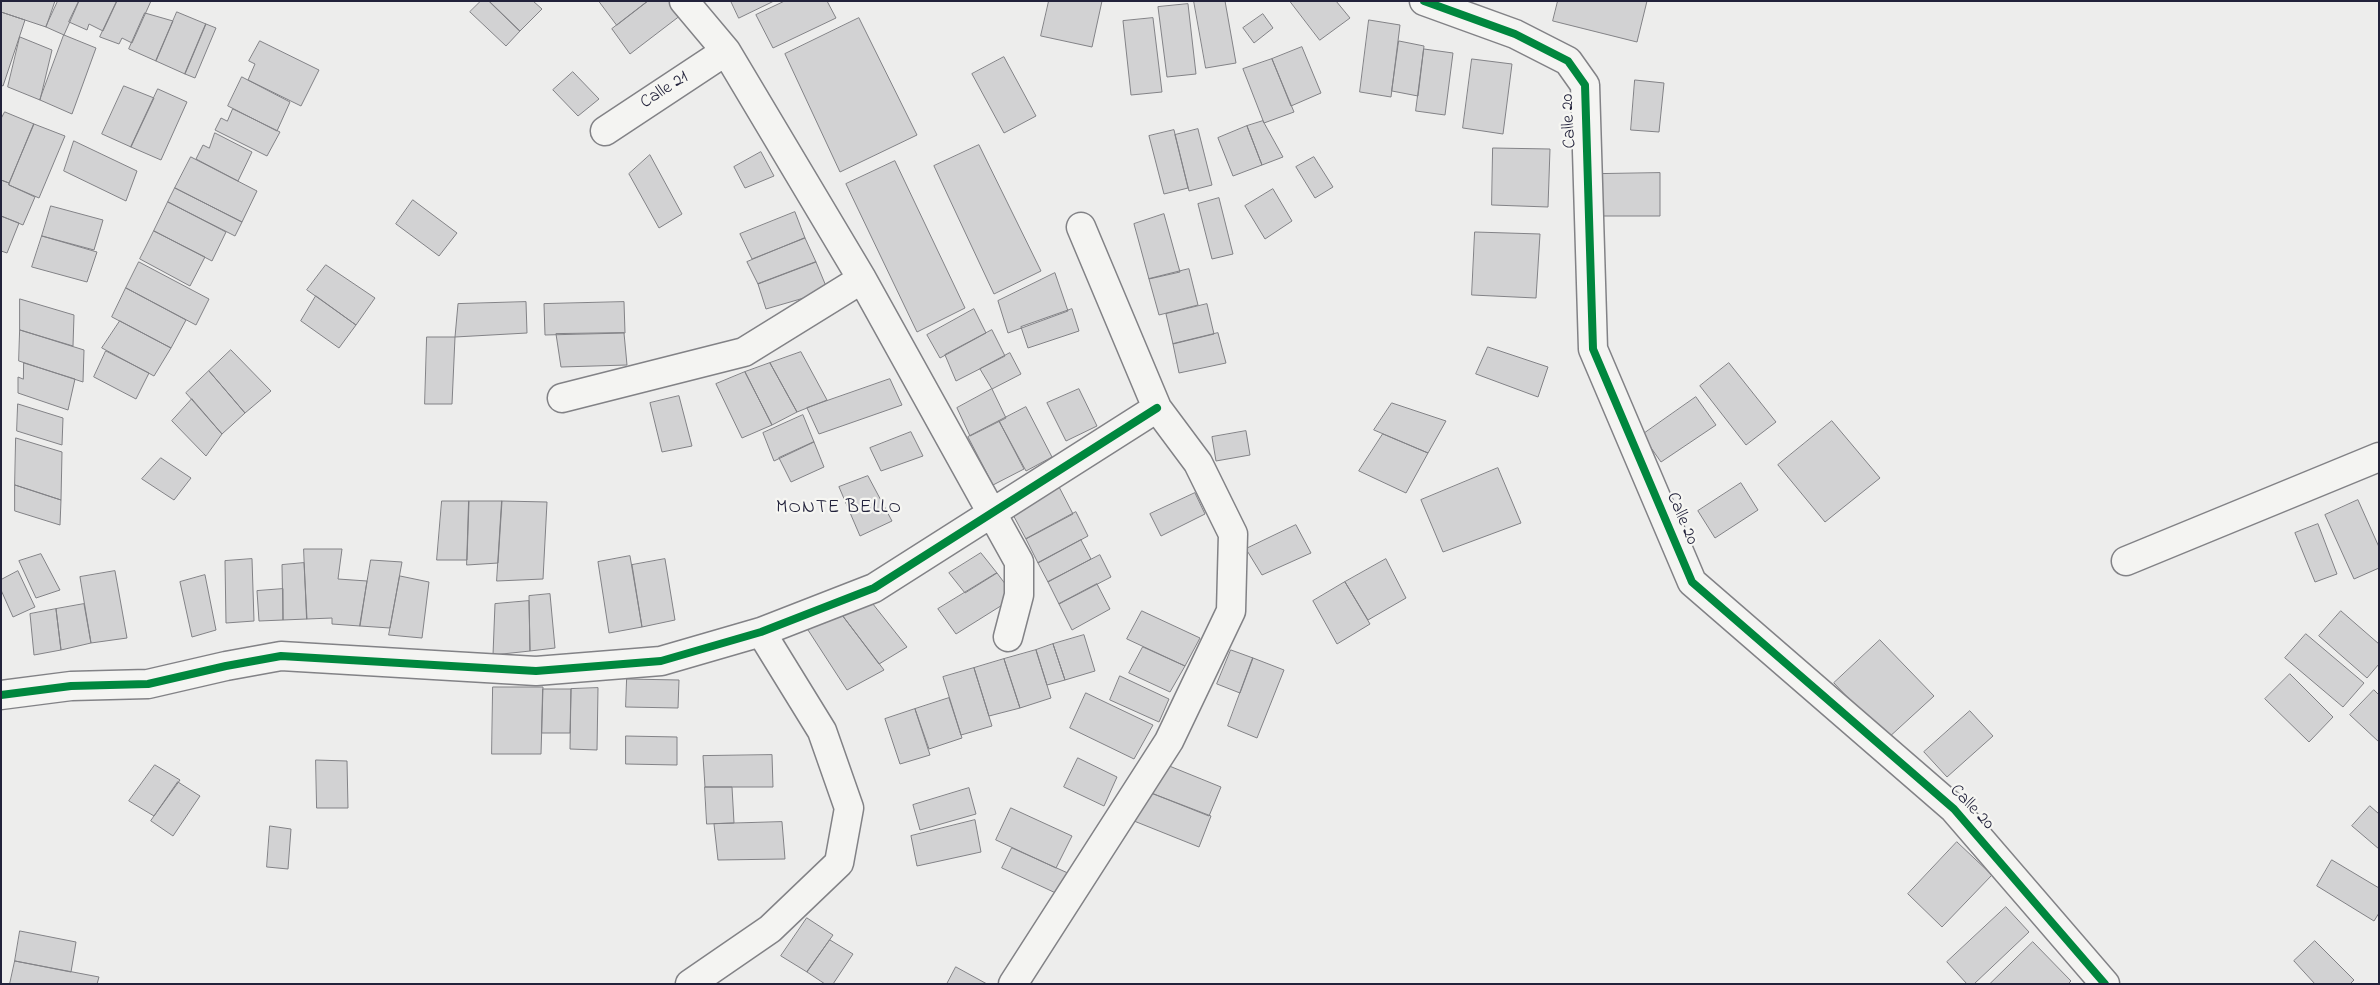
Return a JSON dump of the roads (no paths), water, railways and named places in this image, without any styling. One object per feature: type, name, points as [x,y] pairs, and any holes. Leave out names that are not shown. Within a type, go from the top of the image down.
[{"type":"street","points":[[684,1],[726,51],[862,279],[1019,562],[1019,595],[1008,637]]},
{"type":"street","name":"Calle 20","points":[[1431,2],[1515,34],[1568,62],[1584,85],[1593,349],[1692,582],[1954,809],[2104,984]]},
{"type":"street","name":"Calle 21","points":[[605,131],[726,51]]},
{"type":"street","points":[[1018,981],[1169,741],[1231,611],[1233,534],[1198,463],[1157,408],[1080,227]]},
{"type":"street","points":[[562,398],[744,352],[862,279]]},
{"type":"street","points":[[1,696],[71,686],[148,684],[226,666],[281,656],[536,671],[660,662],[761,632],[874,588],[1157,408]]},
{"type":"street","points":[[2126,561],[2379,457]]},
{"type":"street","points":[[690,984],[770,929],[839,863],[849,808],[822,731],[761,632]]},
{"type":"district","name":"MONTE BELLO","points":[[839,509]]}]
